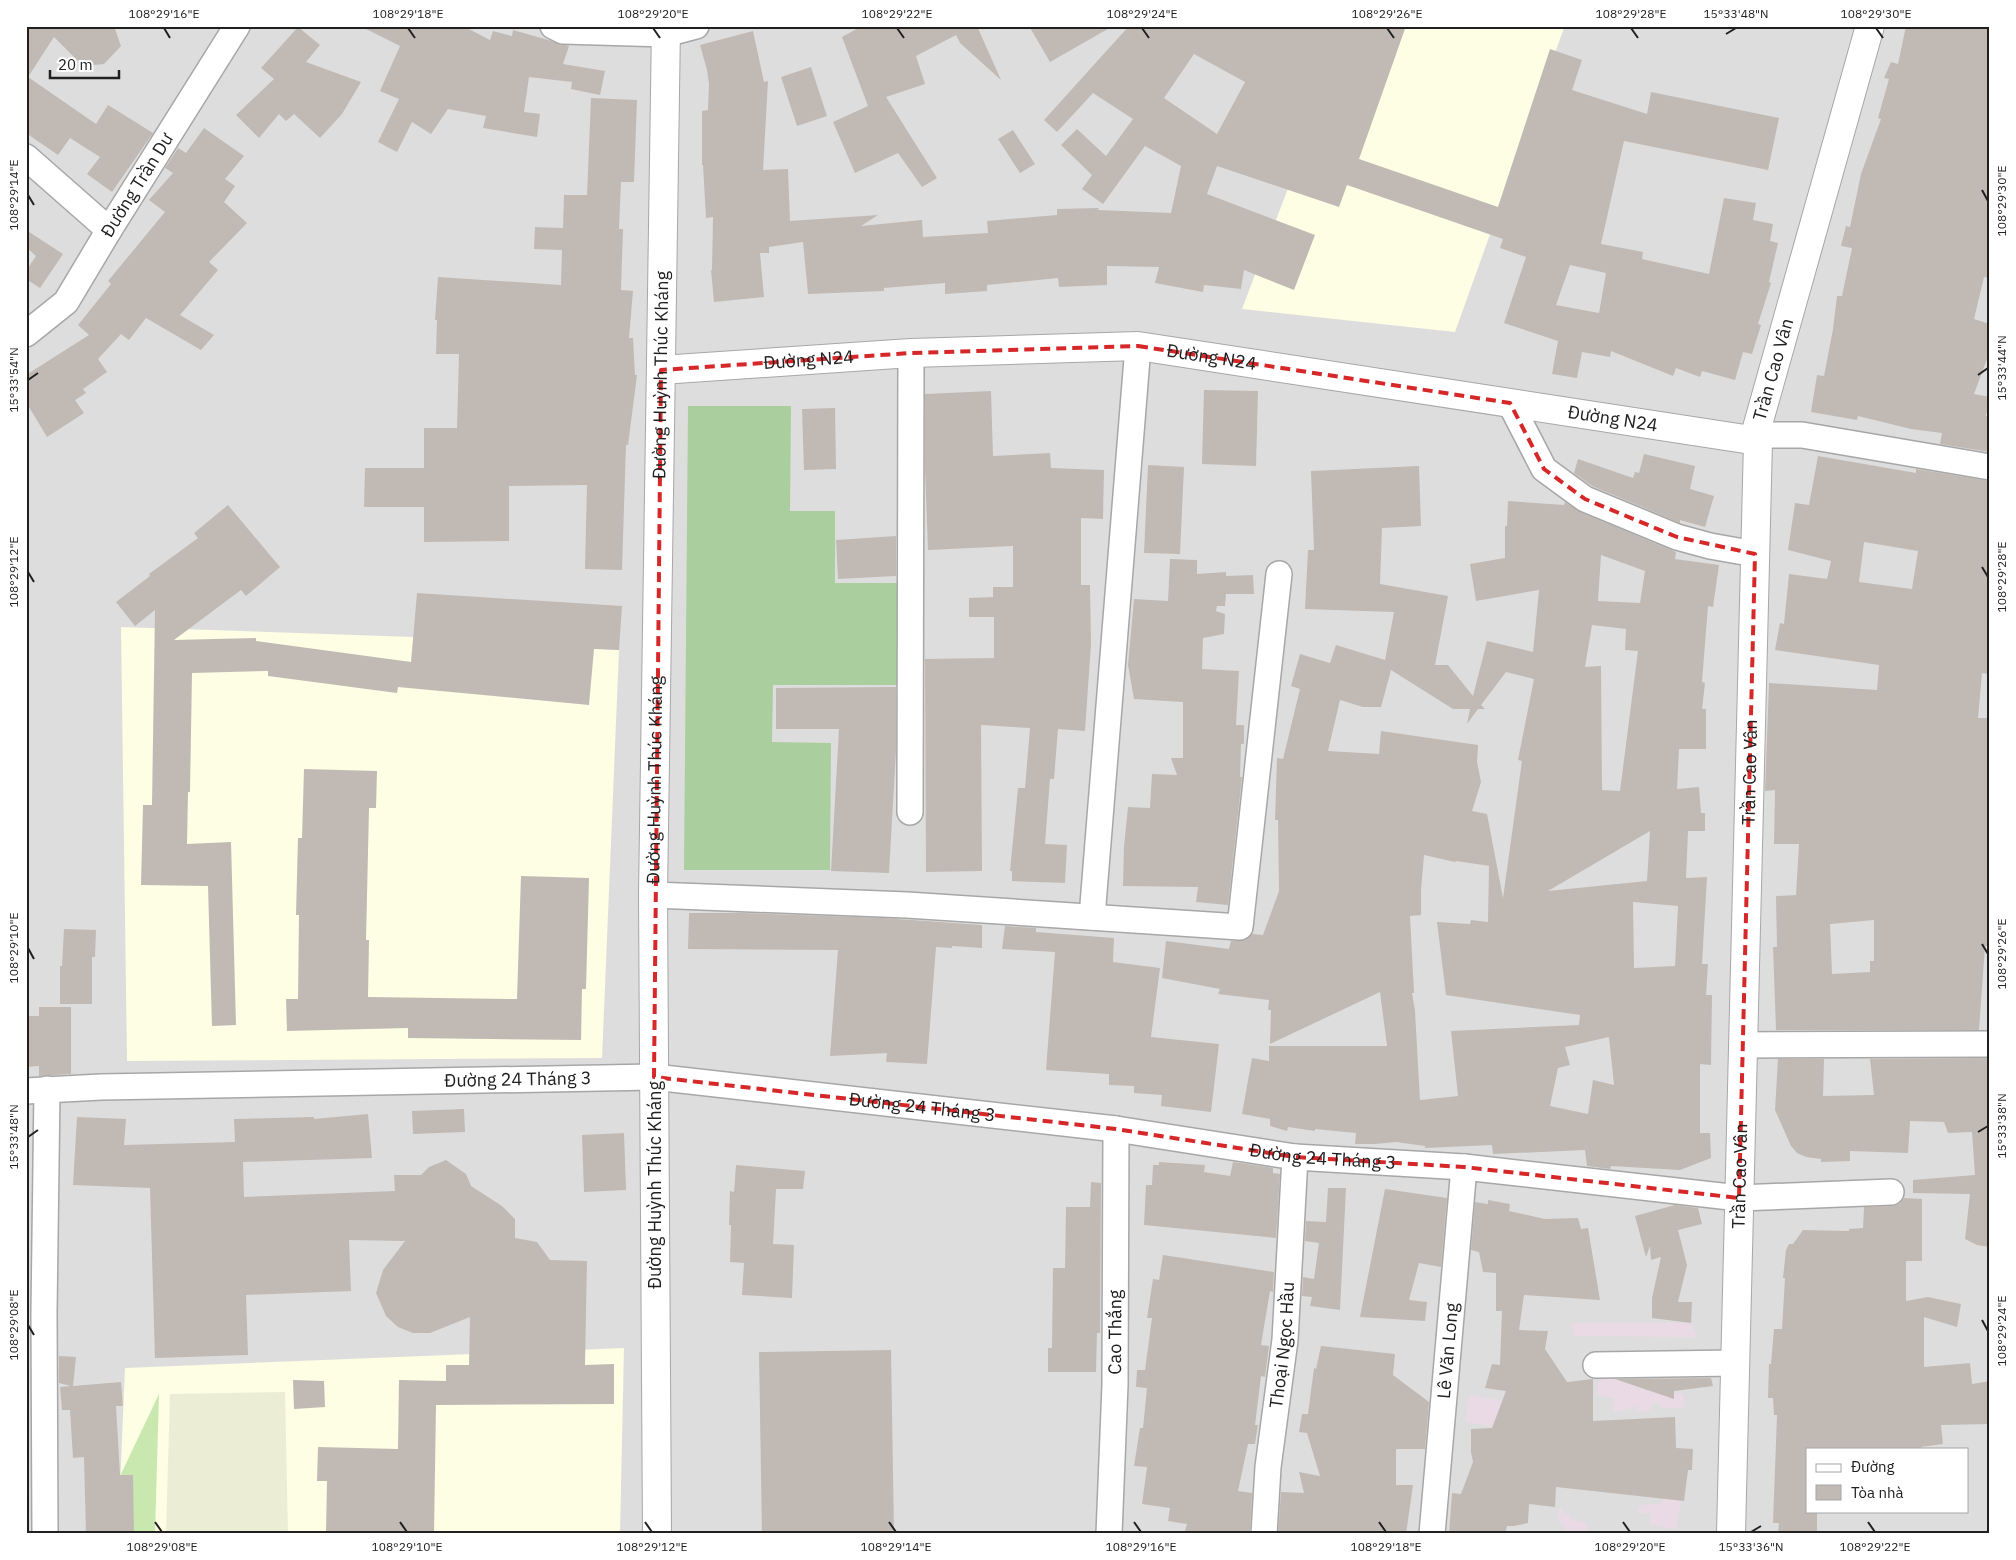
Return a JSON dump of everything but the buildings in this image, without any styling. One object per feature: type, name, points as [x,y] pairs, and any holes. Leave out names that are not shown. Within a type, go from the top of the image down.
[{"type":"street","name":"Đường Trần Dư","points":[[26,334],[66,302],[108,230],[237,26]]},
{"type":"street","points":[[553,26],[563,30],[666,30],[696,26]]},
{"type":"street","name":"Trần Cao Vân","points":[[1731,1534],[1755,554],[1756,438],[1870,26]]},
{"type":"street","name":"Đường Huỳnh Thúc Kháng","points":[[657,1534],[653,895],[666,30]]},
{"type":"street","points":[[26,157],[108,230]]},
{"type":"street","points":[[1092,917],[1138,346]]},
{"type":"street","name":"Đường N24","points":[[661,370],[911,353],[1138,346],[1510,403],[1756,438]]},
{"type":"street","points":[[910,812],[911,353]]},
{"type":"street","points":[[1510,403],[1544,469],[1586,498],[1677,537],[1710,546],[1755,554]]},
{"type":"street","points":[[1756,438],[1802,435],[1990,467]]},
{"type":"street","points":[[653,895],[907,905],[1240,927],[1279,574]]},
{"type":"street","points":[[1743,1046],[1990,1044]]},
{"type":"street","name":"Đường 24 Tháng 3","points":[[37,1090],[101,1087],[654,1077],[1116,1129],[1295,1157],[1464,1167],[1739,1198],[1891,1192]]},
{"type":"street","points":[[37,1090],[44,1313],[45,1534]]},
{"type":"street","name":"Cao Thắng","points":[[1109,1534],[1115,1385],[1116,1129]]},
{"type":"street","name":"Thoại Ngọc Hầu","points":[[1264,1534],[1268,1467],[1285,1340],[1295,1157]]},
{"type":"street","name":"Lê Văn Long","points":[[1432,1534],[1464,1167]]},
{"type":"street","points":[[1596,1365],[1735,1363]]},
{"type":"highlighted area","points":[[1138,346],[1510,403],[1544,469],[1585,499],[1677,537],[1755,554],[1739,1198],[1464,1167],[1295,1157],[1116,1129],[654,1077],[661,370],[911,353]]},
{"type":"shaded area","points":[[26,26],[1990,26],[1990,1534],[26,1534]]},
{"type":"shaded area","points":[[1350,26],[1562,26],[1564,28],[1455,332],[1242,309]]},
{"type":"shaded area","points":[[121,627],[413,637],[619,650],[602,1058],[127,1061]]},
{"type":"shaded area","points":[[1571,1323],[1691,1323],[1698,1337],[1574,1336]]},
{"type":"shaded area","points":[[624,1348],[620,1534],[118,1534],[125,1368]]},
{"type":"shaded area","points":[[1607,1376],[1649,1391],[1683,1394],[1684,1408],[1662,1408],[1659,1403],[1652,1404],[1649,1411],[1636,1411],[1636,1406],[1614,1413],[1613,1398],[1598,1395],[1598,1383]]},
{"type":"shaded area","points":[[285,1392],[288,1534],[166,1534],[170,1394]]},
{"type":"shaded area","points":[[1470,1395],[1502,1401],[1505,1428],[1465,1422]]},
{"type":"shaded area","points":[[1665,1497],[1681,1501],[1676,1530],[1650,1524],[1650,1513],[1637,1513],[1640,1505],[1660,1504]]},
{"type":"shaded area","points":[[1560,1508],[1565,1514],[1569,1513],[1570,1519],[1587,1523],[1586,1534],[1565,1534],[1565,1528],[1558,1520]]},
{"type":"green space","points":[[688,406],[791,406],[790,511],[835,511],[835,583],[907,583],[906,685],[773,685],[772,742],[831,743],[830,870],[684,870]]},
{"type":"green space","points":[[159,1394],[155,1534],[118,1534],[120,1476]]}]
